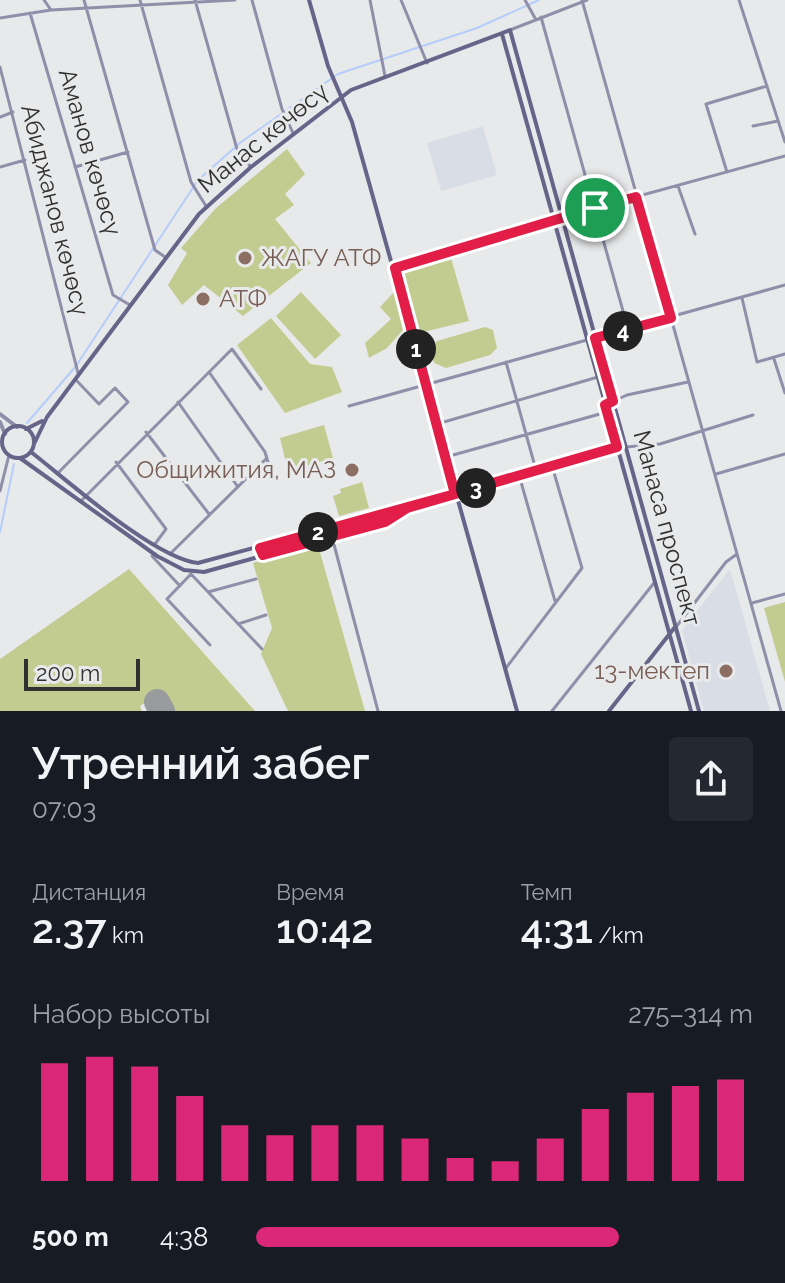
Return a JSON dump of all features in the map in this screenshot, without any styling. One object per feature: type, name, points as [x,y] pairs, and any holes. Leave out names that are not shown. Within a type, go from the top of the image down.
[{"type":"main road","points":[[309,0],[333,78],[343,96],[395,268],[517,711]]},
{"type":"main road","name":"Манас көчөсү","points":[[47,417],[206,206],[251,167],[343,96],[385,76],[510,30]]},
{"type":"main road","name":"Манаса проспект","points":[[510,30],[699,711]]},
{"type":"main road","points":[[502,34],[691,708],[697,704]]},
{"type":"main road","points":[[8,454],[3,435],[17,427],[26,429],[47,417]]},
{"type":"main road","points":[[20,458],[31,452],[47,417]]},
{"type":"main road","points":[[26,429],[34,444]]},
{"type":"main road","points":[[31,452],[170,554],[198,563],[625,447]]},
{"type":"main road","points":[[0,449],[20,458],[157,556],[190,573],[204,572],[385,522],[407,508]]},
{"type":"main road","points":[[636,516],[644,514]]},
{"type":"main road","points":[[260,548],[263,555]]},
{"type":"main road","points":[[651,569],[659,567]]},
{"type":"main road","points":[[609,711],[675,627]]},
{"type":"main road","points":[[682,677],[688,676]]},
{"type":"main road","points":[[617,701],[620,711]]},
{"type":"street","points":[[44,0],[51,10]]},
{"type":"street","points":[[84,0],[155,250],[165,257]]},
{"type":"street","points":[[1,17],[140,2],[235,0]]},
{"type":"street","points":[[252,0],[282,109],[293,133]]},
{"type":"street","points":[[370,0],[385,76]]},
{"type":"street","points":[[401,0],[427,63]]},
{"type":"street","points":[[526,0],[535,19]]},
{"type":"street","points":[[584,0],[636,197],[781,711]]},
{"type":"street","name":"Манас көчөсү","points":[[510,30],[584,0]]},
{"type":"street","points":[[739,0],[785,142]]},
{"type":"street","points":[[195,1],[234,141],[251,167]]},
{"type":"street","points":[[140,2],[191,182],[206,206]]},
{"type":"street","name":"Аманов көчөсү","points":[[30,13],[75,167],[120,300],[130,305]]},
{"type":"street","points":[[541,17],[628,329]]},
{"type":"street","name":"Абиджанов көчөсү","points":[[0,67],[77,375]]},
{"type":"street","points":[[727,172],[706,104],[767,86]]},
{"type":"street","points":[[0,117],[13,112]]},
{"type":"street","points":[[753,126],[778,121]]},
{"type":"street","points":[[534,149],[542,147]]},
{"type":"street","points":[[75,167],[128,152]]},
{"type":"street","points":[[395,268],[562,217],[785,156]]},
{"type":"street","points":[[0,167],[25,160]]},
{"type":"street","points":[[678,186],[695,234]]},
{"type":"street","points":[[349,406],[785,285]]},
{"type":"street","points":[[742,298],[757,362],[785,354]]},
{"type":"street","points":[[81,501],[116,462],[232,349],[261,389]]},
{"type":"street","points":[[774,358],[785,393]]},
{"type":"street","points":[[506,362],[536,470]]},
{"type":"street","points":[[209,372],[265,452],[273,479]]},
{"type":"street","points":[[58,473],[128,402],[115,388],[99,404],[77,375]]},
{"type":"street","points":[[437,424],[598,377]]},
{"type":"street","points":[[605,405],[688,382]]},
{"type":"street","points":[[178,402],[238,487]]},
{"type":"street","points":[[446,457],[607,412]]},
{"type":"street","points":[[0,414],[17,427]]},
{"type":"street","points":[[625,447],[660,444],[753,415]]},
{"type":"street","points":[[0,422],[3,435]]},
{"type":"street","points":[[146,432],[209,514]]},
{"type":"street","points":[[0,491],[8,454]]},
{"type":"street","points":[[715,474],[785,454]]},
{"type":"street","points":[[170,554],[266,459]]},
{"type":"street","points":[[116,462],[166,529],[155,544]]},
{"type":"street","points":[[505,669],[582,568],[552,466]]},
{"type":"street","points":[[519,475],[555,601]]},
{"type":"street","points":[[334,534],[331,541],[378,711]]},
{"type":"street","points":[[324,537],[331,541]]},
{"type":"street","points":[[675,627],[726,562],[737,554]]},
{"type":"street","points":[[152,556],[180,586]]},
{"type":"street","points":[[210,645],[167,599],[190,573],[262,649]]},
{"type":"street","points":[[208,592],[256,579]]},
{"type":"street","points":[[552,711],[655,582]]},
{"type":"street","points":[[752,603],[785,594]]},
{"type":"street","points":[[238,624],[266,615]]},
{"type":"shaded area","points":[[483,126],[497,175],[441,191],[427,143]]},
{"type":"shaded area","name":"13-мектеп","points":[[730,569],[770,711],[704,711],[682,630]]},
{"type":"green space","points":[[287,149],[305,174],[285,194],[294,205],[275,219],[311,263],[243,316],[204,285],[182,305],[168,285],[187,253],[181,248],[216,208]]},
{"type":"green space","points":[[451,258],[469,321],[415,334],[397,272]]},
{"type":"green space","points":[[301,292],[341,335],[315,359],[276,316]]},
{"type":"green space","points":[[394,292],[403,330],[387,348],[369,358],[365,343],[391,319],[380,307]]},
{"type":"green space","points":[[271,318],[310,364],[332,367],[342,392],[285,413],[237,345]]},
{"type":"green space","points":[[485,327],[493,330],[497,348],[490,355],[446,368],[434,363],[431,349],[437,341]]},
{"type":"green space","points":[[324,425],[333,458],[288,471],[280,438]]},
{"type":"green space","points":[[362,482],[369,508],[339,516],[333,496],[341,493],[340,489]]},
{"type":"green space","points":[[318,545],[365,711],[288,711],[261,654],[272,628],[253,563]]},
{"type":"green space","points":[[129,569],[255,711],[174,711],[163,691],[140,706],[142,711],[0,711],[0,659]]},
{"type":"green space","points":[[785,602],[785,682],[764,608]]},
{"type":"waterway","points":[[27,423],[76,366],[198,180],[241,142],[338,74],[477,28],[539,0]]},
{"type":"waterway","points":[[0,532],[14,464]]},
{"type":"runway","points":[[157,702],[162,711]]},
{"type":"place","name":"ЖАГУ АТФ","points":[[245,258]]},
{"type":"place","name":"АТФ","points":[[203,299]]},
{"type":"place","name":"Общижития, МАЗ","points":[[352,470]]},
{"type":"place","name":"13-мектеп","points":[[726,671]]},
{"type":"route","points":[[636,197],[671,318],[595,338],[613,401],[605,405],[617,447],[407,508],[385,522],[263,555],[260,548],[455,494],[395,268],[595,208],[636,197]]}]
